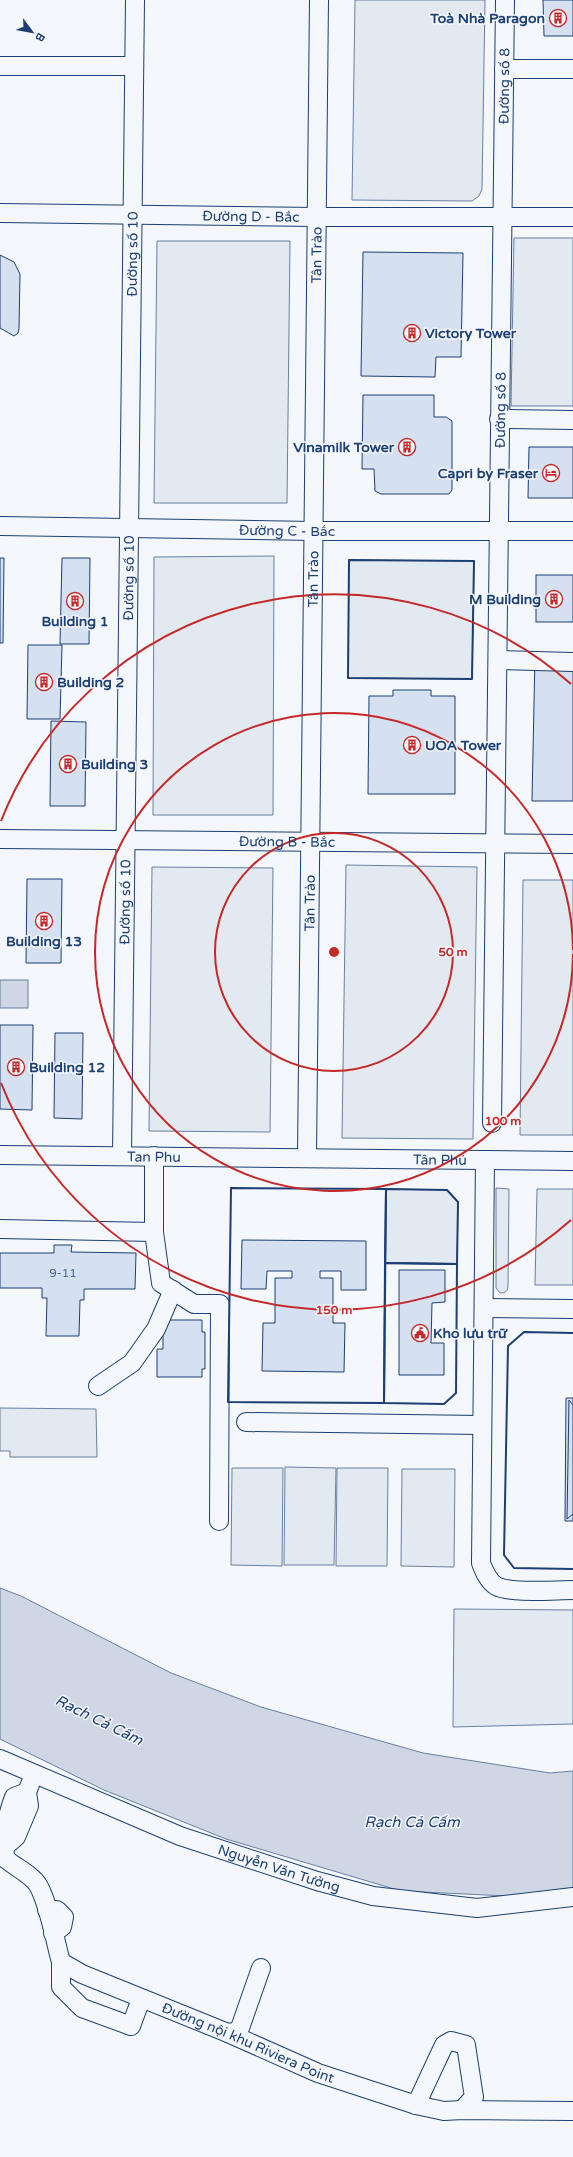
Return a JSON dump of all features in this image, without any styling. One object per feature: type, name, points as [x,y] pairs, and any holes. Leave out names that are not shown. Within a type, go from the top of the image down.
[{"type":"street","name":"Đường số 10","points":[[122,1156],[135,0]]},
{"type":"street","name":"Tân Trào","points":[[307,1158],[319,0]]},
{"type":"street","name":"Đường số 8","points":[[492,1123],[505,0]]},
{"type":"street","points":[[0,66],[134,66]]},
{"type":"street","points":[[504,69],[573,69]]},
{"type":"street","name":"Đường D - Bắc","points":[[0,213],[317,217],[573,217]]},
{"type":"street","points":[[499,419],[573,420]]},
{"type":"street","name":"Đường C - Bắc","points":[[0,526],[313,531],[573,531]]},
{"type":"street","points":[[498,660],[573,662]]},
{"type":"street","name":"Đường B - Bắc","points":[[0,839],[573,844]]},
{"type":"street","name":"Tan Phu","points":[[0,1155],[307,1158]]},
{"type":"street","points":[[154,1156],[154,1232],[161,1283],[194,1304],[220,1304],[219,1521]]},
{"type":"street","name":"Tân Phú","points":[[307,1158],[573,1161]]},
{"type":"street","points":[[485,1160],[484,1308],[481,1425],[481,1563],[486,1576],[495,1585],[507,1590],[573,1590]]},
{"type":"street","points":[[0,1229],[154,1232]]},
{"type":"street","points":[[98,1386],[132,1363],[156,1329],[173,1290]]},
{"type":"street","points":[[484,1308],[573,1309]]},
{"type":"street","points":[[246,1422],[481,1425]]},
{"type":"street","name":"Nguyễn Văn Tưởng","points":[[0,1759],[180,1836],[317,1881],[373,1896],[477,1908],[573,1897]]},
{"type":"street","points":[[34,1773],[27,1792],[29,1806],[16,1837],[2,1849],[6,1860],[16,1865],[38,1885],[47,1910],[61,1962],[61,1987],[82,2008],[131,2026],[141,1999]]},
{"type":"street","name":"Đường nội khu Riviera Point","points":[[61,1962],[82,1974],[228,2033],[318,2073],[416,2105],[444,2111],[573,2110]]},
{"type":"street","points":[[228,2033],[234,2032],[240,2028],[261,1968]]},
{"type":"street","points":[[416,2105],[444,2045],[451,2041],[466,2045],[474,2097],[462,2110]]},
{"type":"shaded area","points":[[355,0],[485,0],[482,189],[479,196],[472,201],[352,200]]},
{"type":"shaded area","points":[[514,238],[573,238],[573,406],[511,406]]},
{"type":"shaded area","points":[[157,241],[290,241],[287,503],[154,503]]},
{"type":"shaded area","points":[[274,556],[273,815],[153,815],[154,557]]},
{"type":"shaded area","points":[[349,560],[474,561],[472,679],[348,678]]},
{"type":"shaded area","points":[[346,865],[477,867],[473,1139],[342,1138]]},
{"type":"shaded area","points":[[152,867],[273,868],[270,1132],[149,1131]]},
{"type":"shaded area","points":[[523,880],[573,880],[573,1135],[520,1135]]},
{"type":"shaded area","points":[[496,1188],[509,1189],[508,1287],[505,1292],[502,1293],[500,1293],[496,1288]]},
{"type":"shaded area","points":[[386,1189],[447,1190],[458,1202],[457,1264],[385,1263]]},
{"type":"shaded area","points":[[537,1189],[573,1189],[573,1285],[535,1285]]},
{"type":"shaded area","points":[[0,1408],[96,1409],[97,1457],[10,1457],[10,1451],[0,1451]]},
{"type":"shaded area","points":[[285,1467],[336,1468],[334,1565],[284,1565]]},
{"type":"shaded area","points":[[232,1468],[283,1468],[282,1566],[231,1565]]},
{"type":"shaded area","points":[[337,1468],[388,1468],[387,1566],[336,1566]]},
{"type":"shaded area","points":[[402,1469],[455,1469],[454,1567],[401,1566]]},
{"type":"shaded area","points":[[454,1609],[573,1610],[573,1724],[453,1727]]},
{"type":"water","points":[[0,980],[28,980],[28,1008],[0,1008]]},
{"type":"water","name":"Rạch Cả Cấm","points":[[0,1588],[21,1596],[171,1673],[261,1707],[423,1753],[550,1773],[573,1771],[573,1890],[529,1897],[401,1891],[226,1839],[104,1790],[0,1739]]},
{"type":"building","name":"Toà Nhà Paragon","points":[[543,0],[573,0],[573,36],[544,36]]},
{"type":"building","name":"Victory Tower","points":[[363,252],[463,253],[461,357],[436,357],[435,377],[361,376]]},
{"type":"building","points":[[0,255],[14,262],[20,274],[19,329],[18,333],[14,336],[0,328]]},
{"type":"building","name":"Vinamilk Tower","points":[[363,395],[434,395],[434,417],[446,417],[452,421],[452,490],[449,494],[381,494],[375,491],[374,469],[362,469]]},
{"type":"building","name":"Capri by Fraser","points":[[529,447],[573,447],[573,498],[528,498]]},
{"type":"building","points":[[0,558],[4,558],[3,643],[0,643]]},
{"type":"building","name":"Building 1","points":[[62,558],[90,558],[89,644],[60,644]]},
{"type":"building","name":"M Building","points":[[536,575],[573,575],[573,622],[536,622]]},
{"type":"building","name":"Building 2","points":[[28,645],[62,645],[60,719],[27,719]]},
{"type":"building","points":[[535,656],[573,656],[573,801],[532,801]]},
{"type":"building","name":"UOA Tower","points":[[393,690],[431,690],[431,696],[455,696],[455,794],[368,794],[369,696],[393,696]]},
{"type":"building","name":"Building 3","points":[[51,721],[86,722],[85,806],[50,806]]},
{"type":"building","name":"Building 13","points":[[27,879],[62,879],[61,963],[26,963]]},
{"type":"building","name":"Building 12","points":[[0,1025],[33,1025],[32,1110],[0,1109]]},
{"type":"building","points":[[55,1033],[83,1033],[82,1119],[54,1118]]},
{"type":"building","points":[[242,1240],[366,1241],[366,1290],[341,1290],[341,1271],[320,1271],[320,1278],[333,1278],[333,1323],[345,1323],[344,1372],[262,1371],[263,1323],[275,1323],[275,1278],[292,1278],[292,1271],[267,1271],[266,1289],[241,1289]]},
{"type":"building","points":[[54,1245],[72,1245],[71,1252],[136,1253],[135,1289],[84,1289],[84,1300],[80,1300],[79,1336],[46,1336],[47,1298],[42,1298],[42,1288],[0,1288],[0,1253],[54,1253]]},
{"type":"building","points":[[399,1270],[445,1270],[445,1302],[432,1303],[431,1343],[444,1343],[444,1375],[399,1375]]},
{"type":"building","points":[[163,1320],[202,1320],[202,1332],[205,1332],[205,1369],[202,1369],[202,1377],[157,1377],[157,1349],[163,1349]]},
{"type":"building","points":[[566,1398],[573,1398],[573,1521],[565,1521]]},
{"type":"building","points":[[569,1400],[573,1405],[573,1514],[567,1519]]},
{"type":"wall","points":[[349,560],[474,561],[472,679],[348,678],[349,560]]},
{"type":"wall","points":[[231,1188],[386,1189],[384,1403],[228,1402],[231,1188]]},
{"type":"wall","points":[[386,1189],[447,1190],[458,1202],[457,1264],[385,1263],[386,1189]]},
{"type":"wall","points":[[385,1263],[457,1264],[456,1393],[444,1404],[384,1403],[385,1263]]},
{"type":"wall","points":[[573,1333],[524,1332],[508,1346],[504,1555],[514,1568],[573,1569]]},
{"type":"place","name":"Toà Nhà Paragon","points":[[558,18]]},
{"type":"place","name":"Victory Tower","points":[[412,333]]},
{"type":"place","name":"Vinamilk Tower","points":[[407,447]]},
{"type":"place","name":"Capri by Fraser","points":[[551,473]]},
{"type":"place","name":"M Building","points":[[554,599]]},
{"type":"place","name":"Building 1","points":[[75,601]]},
{"type":"place","name":"Building 2","points":[[44,682]]},
{"type":"place","name":"UOA Tower","points":[[412,745]]},
{"type":"place","name":"Building 3","points":[[68,764]]},
{"type":"place","name":"Building 13","points":[[44,921]]},
{"type":"place","name":"Building 12","points":[[16,1067]]},
{"type":"place","name":"Kho lưu trữ","points":[[420,1333]]}]
